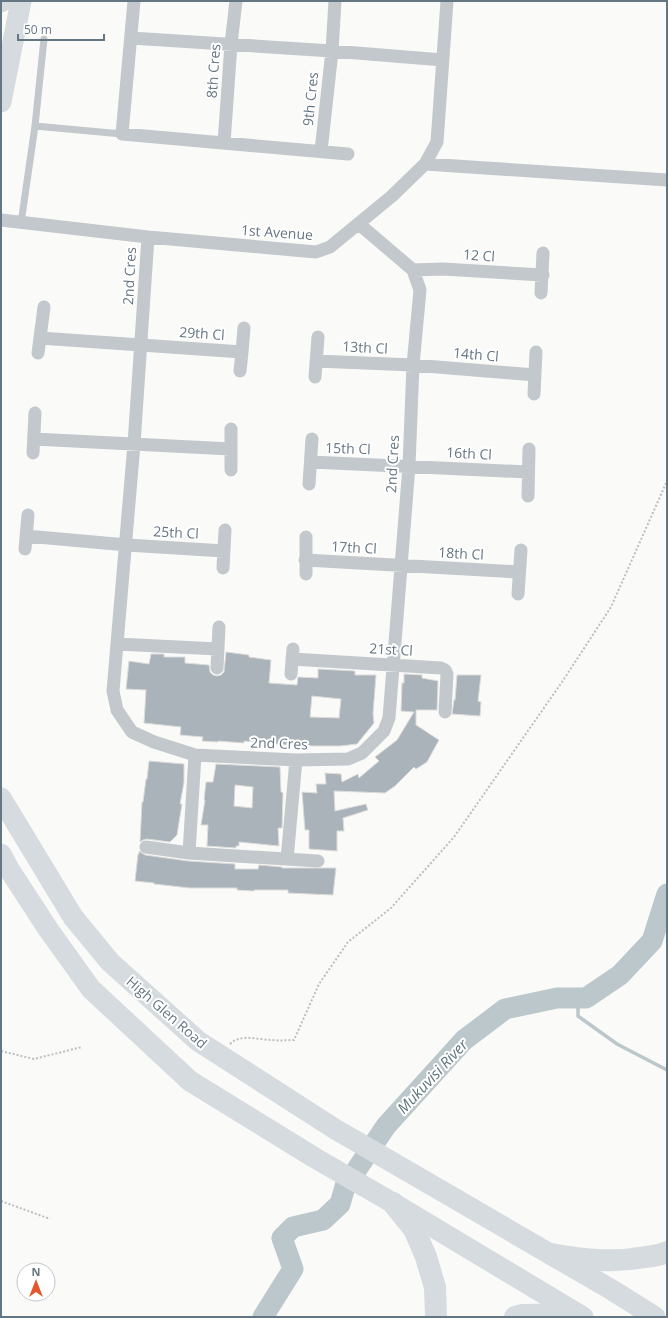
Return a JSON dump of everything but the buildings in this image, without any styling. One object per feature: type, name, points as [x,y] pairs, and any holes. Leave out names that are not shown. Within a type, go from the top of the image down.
[{"type":"highway","points":[[393,1203],[414,1229],[426,1257],[434,1287],[436,1317]]},
{"type":"highway","points":[[551,1254],[588,1260],[627,1261],[667,1252]]},
{"type":"highway","points":[[515,1317],[522,1314],[568,1314],[575,1317]]},
{"type":"main road","points":[[1,102],[21,1]]},
{"type":"main road","name":"High Glen Road","points":[[1,798],[73,917],[110,962],[198,1041],[335,1129],[551,1254],[655,1317]]},
{"type":"main road","points":[[1,854],[48,929],[91,989],[190,1081],[315,1158],[583,1317]]},
{"type":"street","points":[[134,1],[122,134],[348,154]]},
{"type":"street","name":"8th Cres","points":[[224,143],[231,44],[236,1]]},
{"type":"street","name":"9th Cres","points":[[321,151],[332,51],[335,1]]},
{"type":"street","name":"1st Avenue","points":[[1,220],[148,237],[316,252],[330,247],[392,196],[425,164],[437,142],[447,1]]},
{"type":"street","points":[[131,38],[443,60]]},
{"type":"street","points":[[425,164],[667,180]]},
{"type":"street","points":[[359,224],[413,270]]},
{"type":"street","name":"2nd Cres","points":[[148,237],[127,545],[113,691],[117,710],[132,732],[154,742],[195,755],[296,760],[348,759],[362,753],[384,731],[389,718],[409,466],[413,365],[420,290],[413,270]]},
{"type":"street","points":[[541,293],[544,253]]},
{"type":"street","name":"12 Cl","points":[[413,270],[443,269],[543,275]]},
{"type":"street","points":[[38,353],[44,306]]},
{"type":"street","points":[[242,352],[244,328]]},
{"type":"street","points":[[315,377],[318,337]]},
{"type":"street","name":"29th Cl","points":[[40,338],[242,352],[240,371]]},
{"type":"street","points":[[534,394],[536,352]]},
{"type":"street","name":"13th Cl","points":[[316,361],[413,365]]},
{"type":"street","name":"14th Cl","points":[[413,365],[535,375]]},
{"type":"street","points":[[33,453],[35,413]]},
{"type":"street","points":[[231,429],[231,470]]},
{"type":"street","points":[[34,439],[231,449]]},
{"type":"street","points":[[309,484],[312,439]]},
{"type":"street","points":[[528,496],[529,449]]},
{"type":"street","name":"15th Cl","points":[[311,462],[409,466]]},
{"type":"street","name":"16th Cl","points":[[409,466],[528,472]]},
{"type":"street","name":"25th Cl","points":[[28,515],[26,542],[127,545],[224,551]]},
{"type":"street","points":[[223,568],[226,530]]},
{"type":"street","points":[[306,537],[306,574]]},
{"type":"street","points":[[518,594],[521,550]]},
{"type":"street","name":"17th Cl","points":[[305,560],[401,565]]},
{"type":"street","name":"18th Cl","points":[[401,565],[519,572]]},
{"type":"street","points":[[216,668],[219,627]]},
{"type":"street","points":[[117,644],[218,649]]},
{"type":"street","name":"21st Cl","points":[[291,674],[293,654],[393,665],[442,668],[447,674],[445,712]]},
{"type":"street","points":[[189,853],[195,755]]},
{"type":"street","points":[[287,859],[296,760]]},
{"type":"street","points":[[146,847],[189,853],[318,862]]},
{"type":"lane","points":[[22,223],[35,126],[44,39]]},
{"type":"lane","points":[[35,126],[122,134]]},
{"type":"path","points":[[218,1054],[233,1040],[246,1038],[294,1040],[319,984],[348,942],[392,908],[454,837],[562,682],[611,607],[667,481]]},
{"type":"path","points":[[1,1052],[34,1059],[82,1047]]},
{"type":"path","points":[[1,1201],[50,1219]]},
{"type":"waterway","name":"Mukuvisi River","points":[[263,1317],[293,1269],[282,1238],[293,1227],[323,1220],[340,1204],[347,1180],[351,1178],[386,1126],[464,1040],[505,1009],[557,998],[586,998],[620,975],[652,941],[667,894]]},
{"type":"waterway","points":[[578,998],[578,1016],[617,1044],[667,1070]]}]
